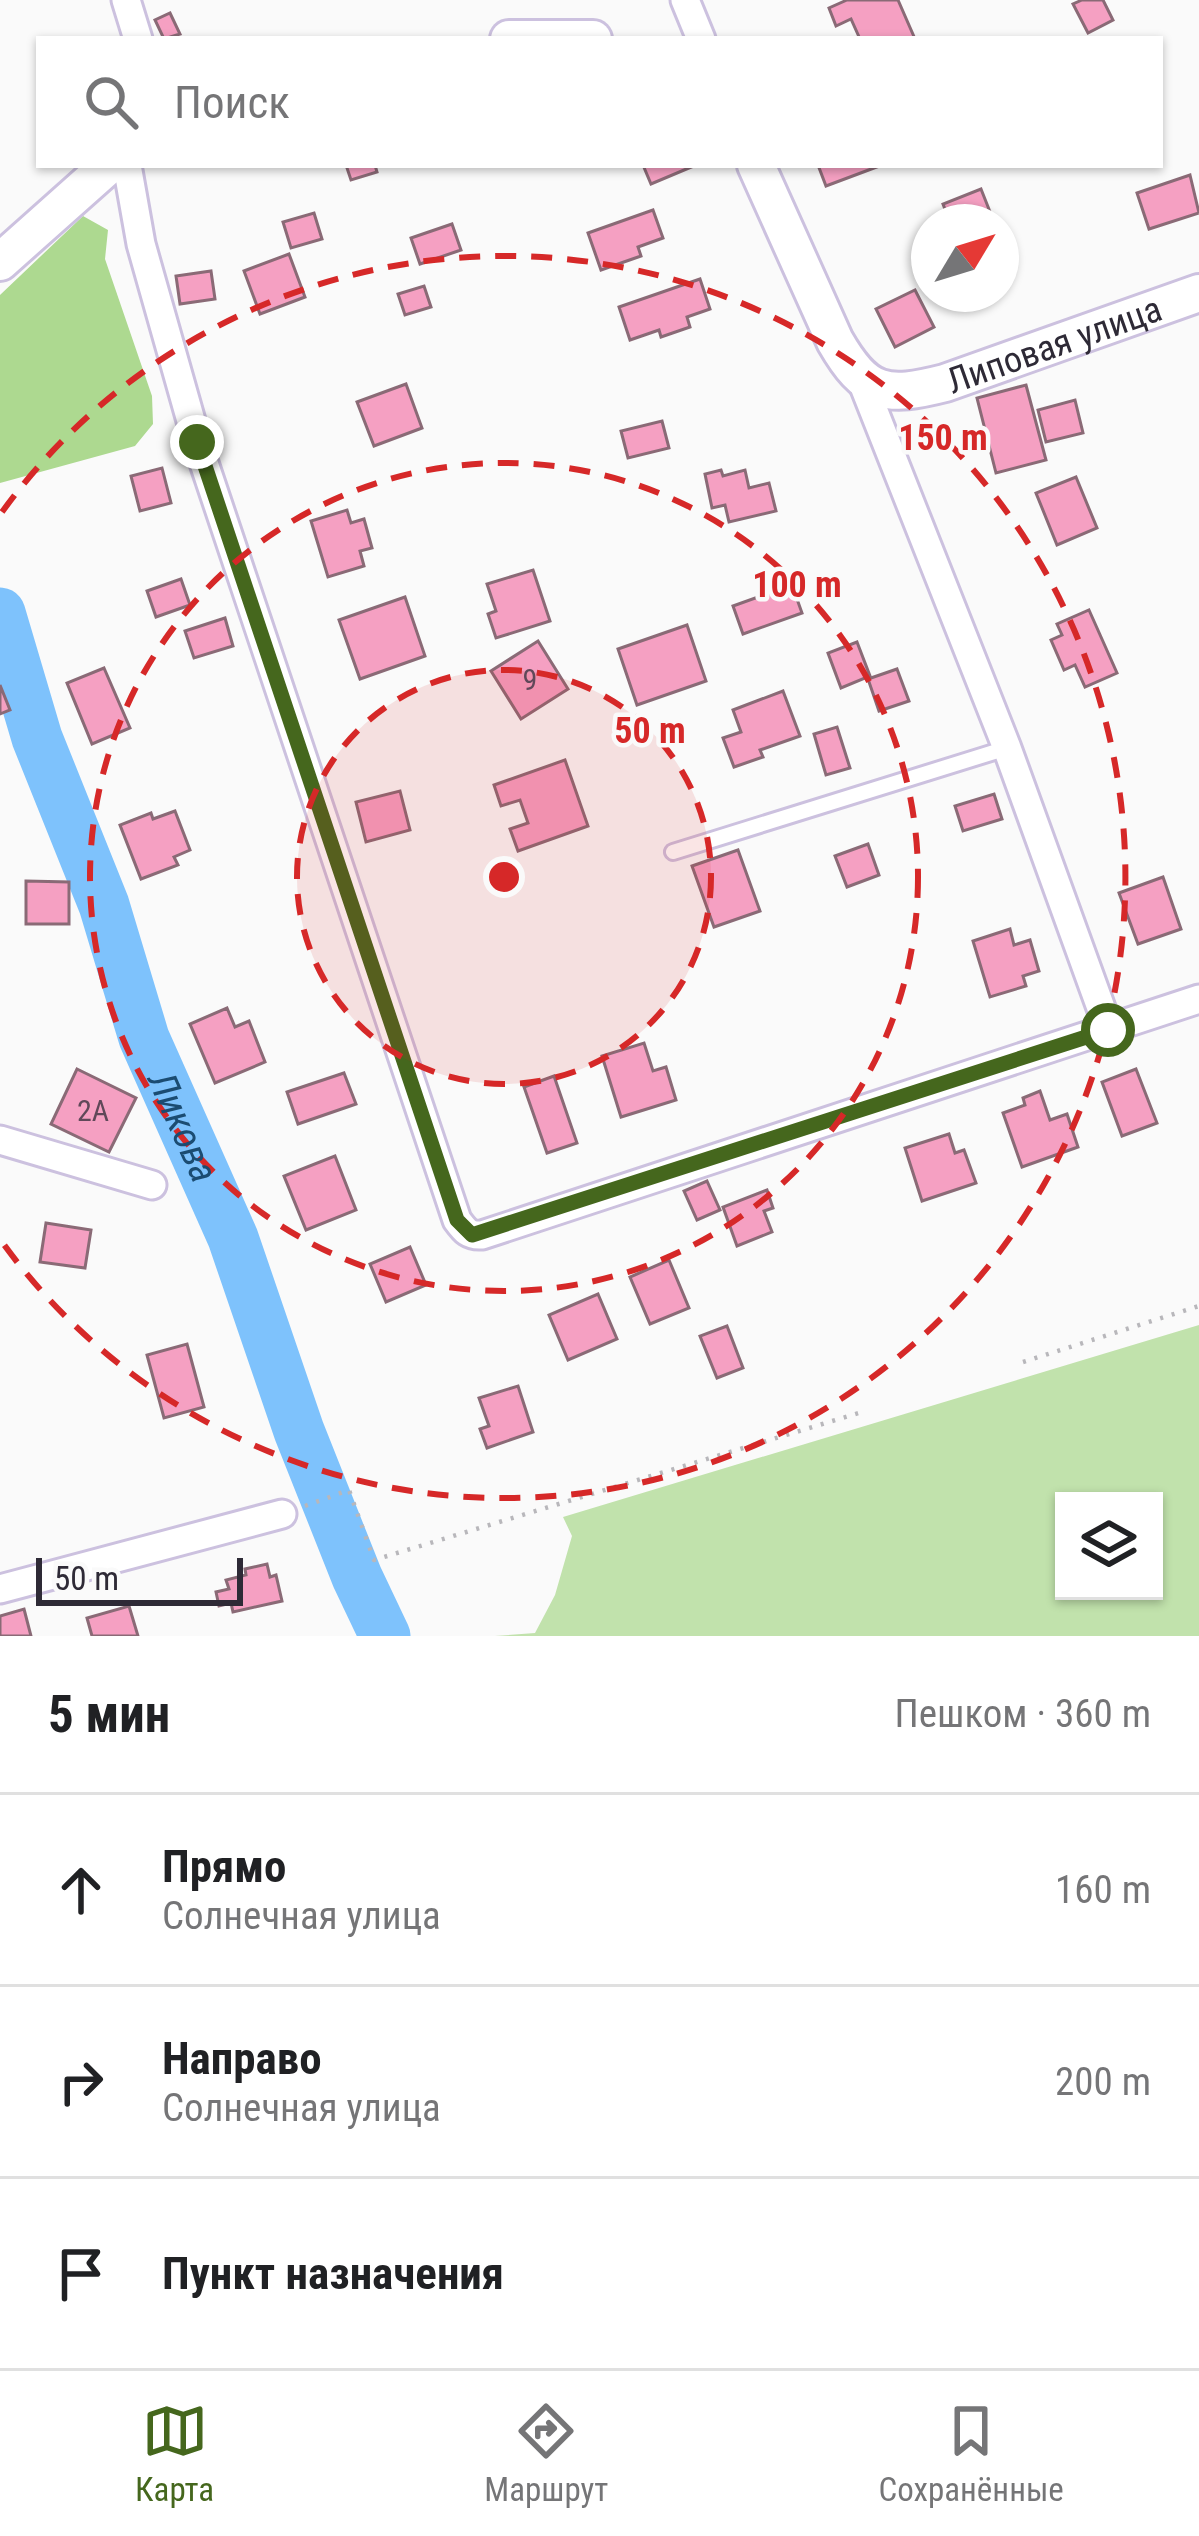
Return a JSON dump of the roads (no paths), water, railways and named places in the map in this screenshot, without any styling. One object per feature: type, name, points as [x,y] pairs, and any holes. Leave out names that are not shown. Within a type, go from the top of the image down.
[{"type":"street","points":[[126,0],[137,36]]},
{"type":"street","points":[[685,0],[700,36]]},
{"type":"street","points":[[0,262],[106,168]]},
{"type":"street","points":[[128,168],[141,244],[197,442],[464,1230],[482,1235],[1199,999]]},
{"type":"street","points":[[757,168],[835,341],[862,381],[1007,748],[1108,1030]]},
{"type":"street","name":"Липовая улица","points":[[862,381],[893,392],[915,391],[1199,293]]},
{"type":"street","points":[[0,1140],[152,1185]]},
{"type":"street","points":[[0,1589],[283,1514]]},
{"type":"lane","points":[[673,852],[1007,748]]},
{"type":"waterway","name":"Ликова","points":[[0,613],[37,738],[104,905],[144,1038],[233,1238],[299,1431],[385,1636]]}]
